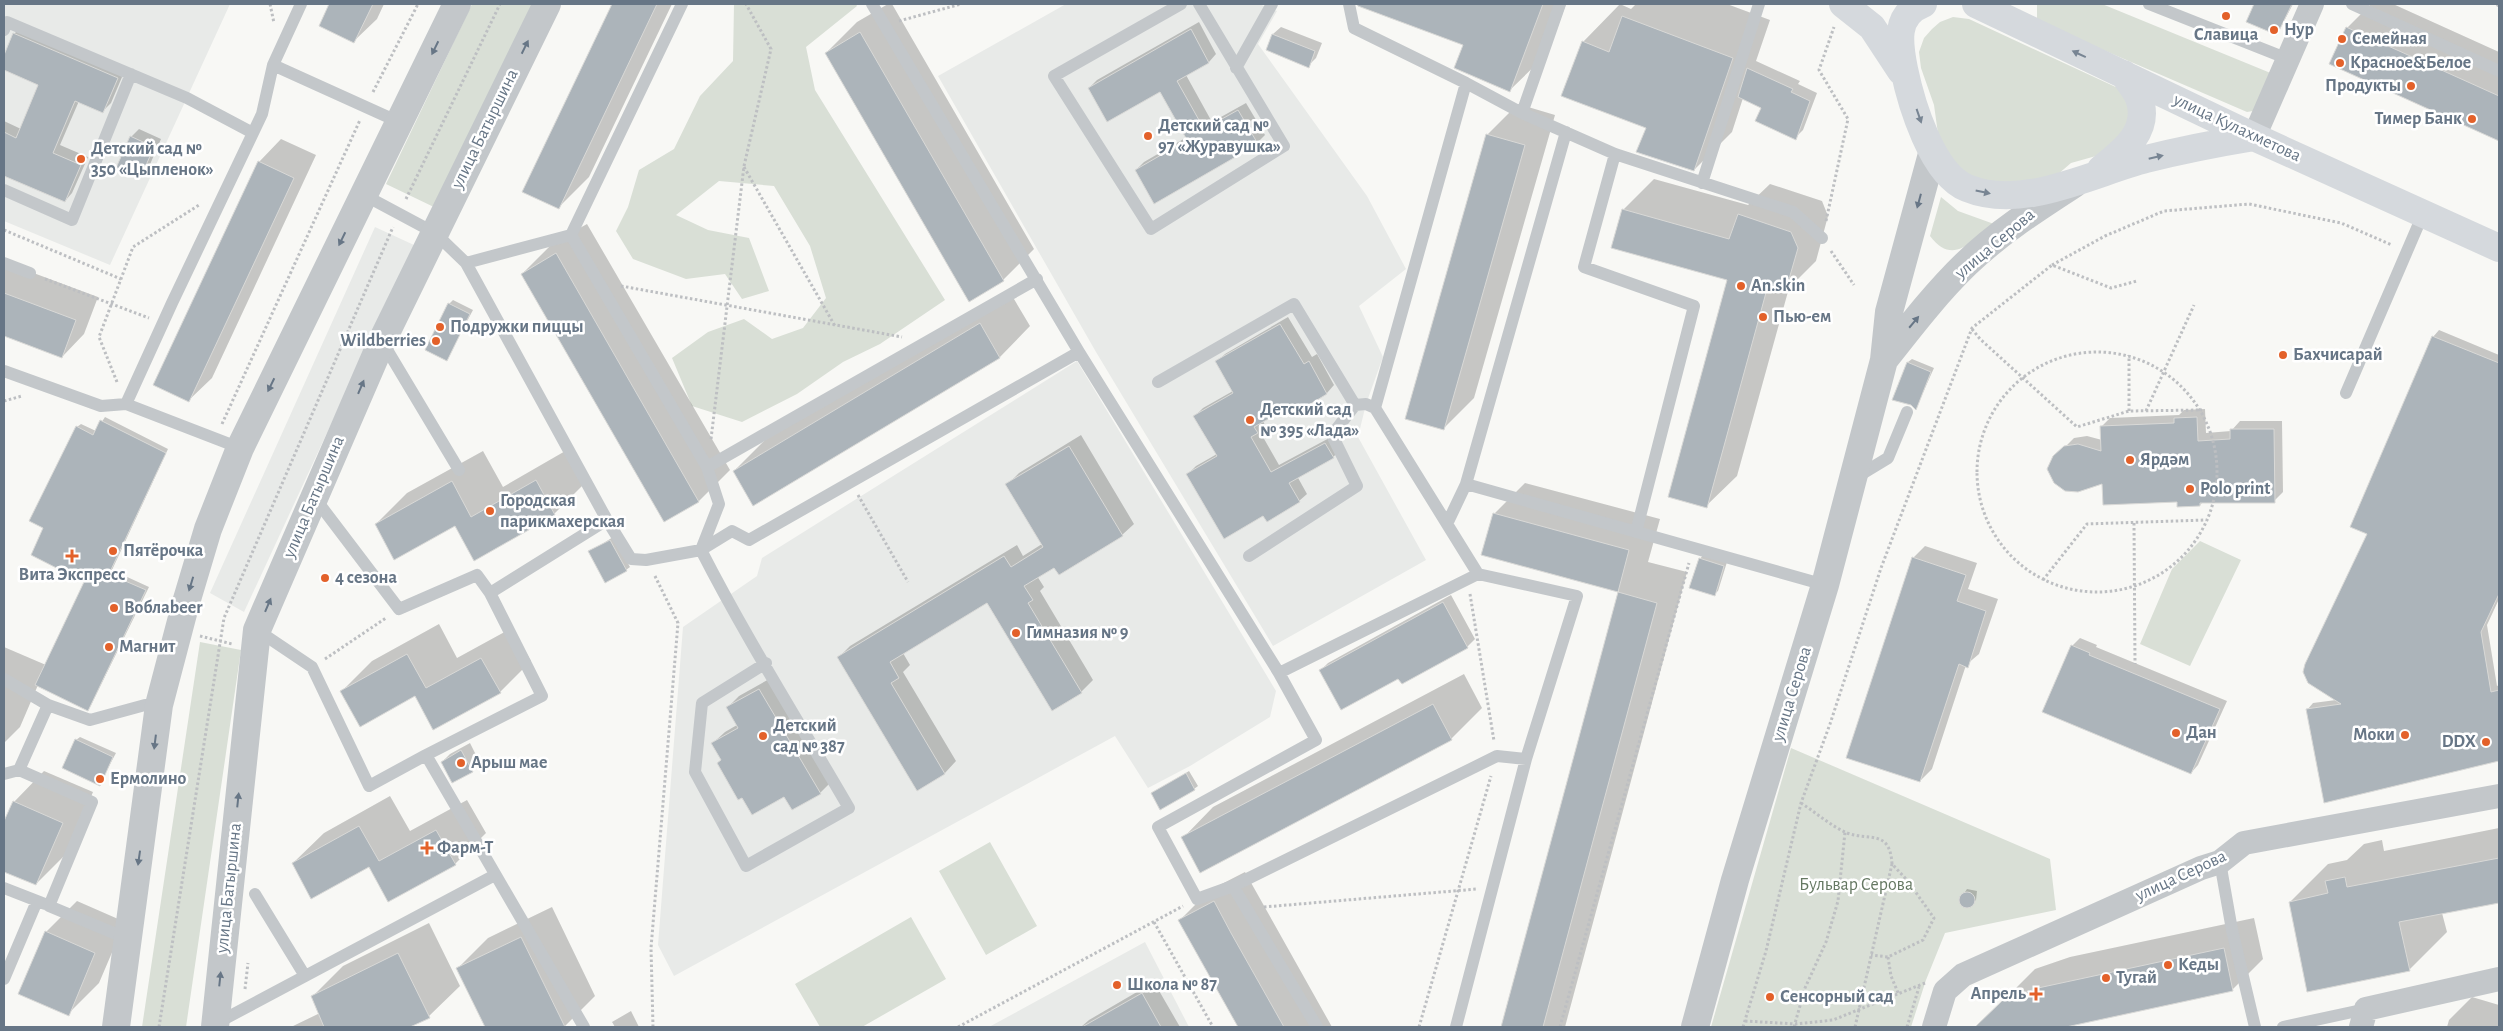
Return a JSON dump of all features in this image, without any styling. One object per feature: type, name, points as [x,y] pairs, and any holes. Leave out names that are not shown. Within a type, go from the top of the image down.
[{"type":"main road","points":[[1923,4],[1908,14],[1899,36],[1906,78],[1932,154],[1946,173],[1966,188],[2000,196],[2030,193],[2153,157],[2254,137]]},
{"type":"main road","name":"улица Кулахметова","points":[[1976,4],[2010,12],[2124,74],[2254,137],[2499,248]]},
{"type":"main road","points":[[1840,13],[1872,27],[1906,78]]},
{"type":"main road","points":[[2083,179],[2123,151],[2136,136],[2139,129],[2143,116],[2139,97],[2124,74]]},
{"type":"street","points":[[116,1027],[160,705],[208,529],[240,448],[457,4]]},
{"type":"street","name":"улица Батыршина","points":[[215,1026],[247,638],[314,497],[382,341],[546,4]]},
{"type":"street","points":[[2254,137],[2312,4]]},
{"type":"street","name":"улица Серова","points":[[1695,1027],[1735,880],[1825,585],[1884,360],[1889,312],[1932,154]]},
{"type":"street","name":"улица Серова","points":[[1884,360],[1913,322],[1966,263],[2021,220],[2083,179]]},
{"type":"street","name":"улица Серова","points":[[1934,1027],[1945,991],[2201,868],[2220,862],[2244,843],[2499,796]]},
{"type":"street","points":[[2364,1018],[2499,979]]},
{"type":"lane","points":[[126,404],[262,114],[273,65],[301,4]]},
{"type":"lane","points":[[571,236],[682,4]]},
{"type":"lane","points":[[872,4],[1079,352],[1279,673],[1316,740],[1158,827],[1197,899],[1233,886],[1496,756],[1526,759]]},
{"type":"lane","points":[[1181,4],[1054,76],[1151,228],[1284,146],[1199,4]]},
{"type":"lane","points":[[1236,68],[1272,4]]},
{"type":"lane","points":[[1349,4],[1354,28],[1522,113],[1615,154],[1792,212],[1822,238]]},
{"type":"lane","points":[[1522,113],[1560,4]]},
{"type":"lane","points":[[1702,183],[1759,4]]},
{"type":"lane","points":[[2149,4],[2288,59]]},
{"type":"lane","points":[[2352,4],[2499,71]]},
{"type":"lane","points":[[4,30],[7,22],[187,98],[253,134]]},
{"type":"lane","points":[[273,65],[399,122]]},
{"type":"lane","points":[[4,190],[72,220],[131,74]]},
{"type":"lane","points":[[1375,408],[1466,83]]},
{"type":"lane","points":[[1446,524],[1466,484],[1566,132]]},
{"type":"lane","points":[[1615,154],[1584,267],[1694,306],[1636,532]]},
{"type":"lane","points":[[364,195],[435,233],[466,262],[607,520],[631,559],[646,560],[701,550],[732,531],[749,540],[1079,352]]},
{"type":"lane","points":[[2346,393],[2423,214]]},
{"type":"lane","points":[[466,262],[571,236]]},
{"type":"lane","points":[[571,236],[707,466],[718,504],[701,550],[725,597],[766,663],[848,808],[746,866],[695,772],[702,704],[766,663]]},
{"type":"lane","points":[[4,262],[30,273]]},
{"type":"lane","points":[[707,466],[1037,279]]},
{"type":"lane","points":[[1158,382],[1294,304],[1355,405]]},
{"type":"lane","points":[[382,341],[459,470]]},
{"type":"lane","points":[[4,371],[101,406],[126,404],[240,448]]},
{"type":"lane","points":[[1249,556],[1357,486],[1332,435],[1355,405],[1366,404],[1375,408],[1446,524],[1473,576]]},
{"type":"lane","points":[[1853,479],[1888,458],[1907,412]]},
{"type":"lane","points":[[1466,484],[1825,585]]},
{"type":"lane","points":[[247,638],[312,667],[369,786],[542,696],[490,593],[477,576],[399,609],[314,497]]},
{"type":"lane","points":[[490,593],[607,520]]},
{"type":"lane","points":[[1279,673],[1473,576],[1577,596],[1526,759],[1456,1027]]},
{"type":"lane","points":[[4,679],[48,706],[90,720],[145,705],[160,705]]},
{"type":"lane","points":[[18,770],[48,706]]},
{"type":"lane","points":[[426,755],[584,1027]]},
{"type":"lane","points":[[4,774],[18,770],[92,802],[49,906]]},
{"type":"lane","points":[[2220,862],[2232,930],[2255,1027]]},
{"type":"lane","points":[[215,1026],[495,875]]},
{"type":"lane","points":[[1233,886],[1317,1027]]},
{"type":"lane","points":[[4,888],[128,939]]},
{"type":"lane","points":[[255,894],[305,976]]},
{"type":"lane","points":[[4,979],[37,901]]},
{"type":"lane","points":[[2283,1027],[2364,1018]]},
{"type":"path","points":[[707,466],[744,166],[771,49],[746,4]]},
{"type":"path","points":[[884,24],[961,4]]},
{"type":"path","points":[[1840,13],[1818,70],[1848,119],[1822,238],[1854,285]]},
{"type":"path","points":[[744,166],[835,326]]},
{"type":"path","points":[[126,404],[99,336],[133,247],[227,187]]},
{"type":"path","points":[[1743,1027],[1766,950],[1801,803],[1830,724],[1882,568],[1972,328],[2052,265],[2105,236],[2164,211],[2249,204],[2340,223],[2407,251]]},
{"type":"path","points":[[4,230],[121,279]]},
{"type":"path","points":[[2052,265],[2111,288],[2137,281]]},
{"type":"path","points":[[30,273],[162,324]]},
{"type":"path","points":[[598,281],[835,326],[928,341]]},
{"type":"path","points":[[2146,411],[2194,304]]},
{"type":"path","points":[[1972,328],[1980,339],[2077,427],[2129,411],[2202,410]]},
{"type":"path","points":[[2091,351],[2129,355],[2164,371],[2192,397],[2202,410],[2210,431],[2218,469],[2213,507],[2196,542],[2169,569],[2135,587],[2104,593],[2073,590],[2043,580],[2011,556],[1988,523],[1977,484],[1980,444],[1995,407],[2022,377],[2055,359],[2091,351]]},
{"type":"path","points":[[2129,355],[2129,411]]},
{"type":"path","points":[[851,482],[908,582]]},
{"type":"path","points":[[2043,580],[2087,524],[2206,520]]},
{"type":"path","points":[[2134,523],[2134,664]]},
{"type":"path","points":[[646,560],[678,623],[651,948],[653,1027]]},
{"type":"path","points":[[1560,1027],[1688,567]]},
{"type":"path","points":[[1419,1027],[1496,756],[1473,576]]},
{"type":"path","points":[[312,667],[399,609]]},
{"type":"path","points":[[179,630],[247,638]]},
{"type":"path","points":[[1801,803],[1845,831],[1874,836],[1883,841],[1891,851],[1892,864],[1855,1027]]},
{"type":"path","points":[[1795,1026],[1805,988],[1826,942],[1838,901],[1845,831]]},
{"type":"path","points":[[1871,955],[1888,957],[1923,940],[1934,918],[1907,880],[1892,864]]},
{"type":"path","points":[[1247,909],[1492,888]]},
{"type":"path","points":[[958,1027],[1197,899]]},
{"type":"path","points":[[1154,922],[1213,1027]]},
{"type":"path","points":[[1888,957],[1891,976],[1899,995]]},
{"type":"path","points":[[244,1009],[248,961]]},
{"type":"path","points":[[1745,1021],[1795,1026],[1833,1020],[1899,995],[1927,982]]},
{"type":"path","points":[[1907,1027],[1919,986]]},
{"type":"shaded area","name":"Детский сад № 350 «Цыпленок»","points":[[4,4],[230,4],[110,265],[4,221]]},
{"type":"shaded area","points":[[1066,4],[1259,4],[1277,11],[1258,44],[1367,196],[1406,269],[1359,306],[1383,357],[1366,404],[1358,437],[1426,560],[1273,646],[1096,352],[938,76]]},
{"type":"shaded area","points":[[375,227],[414,245],[244,612],[210,593]]},
{"type":"shaded area","name":"Гимназия № 9","points":[[1077,361],[1276,691],[1270,717],[1190,766],[1148,788],[1115,736],[674,976],[658,945],[683,627],[757,576],[762,558]]},
{"type":"shaded area","name":"Школа № 87","points":[[1145,942],[1189,1027],[989,1027]]},
{"type":"green space","points":[[472,4],[536,4],[438,209],[386,184]]},
{"type":"green space","points":[[734,4],[856,4],[857,6],[806,47],[815,90],[945,300],[880,344],[843,362],[797,394],[742,422],[692,406],[672,358],[708,332],[744,319],[772,339],[803,328],[826,298],[810,246],[774,186],[719,181],[676,215],[708,230],[749,238],[769,291],[742,299],[725,274],[686,279],[633,259],[616,231],[628,207],[639,170],[674,149],[700,96],[733,61]]},
{"type":"green space","points":[[2037,4],[2102,4],[2273,74],[2253,111],[2247,112],[2043,24],[2037,18]]},
{"type":"green space","points":[[1953,17],[1969,19],[2120,89],[2132,109],[2129,133],[2096,156],[2071,163],[2057,175],[1999,186],[1958,171],[1939,141],[1934,105],[1921,68],[1919,52],[1924,38],[1932,29],[1940,22]]},
{"type":"green space","points":[[1941,197],[1958,211],[1994,224],[1963,248],[1955,250],[1938,245],[1930,236]]},
{"type":"green space","points":[[2200,541],[2241,560],[2190,666],[2140,644],[2172,569]]},
{"type":"green space","points":[[200,642],[241,650],[186,1027],[142,1027]]},
{"type":"green space","name":"Бульвар Серова","points":[[1791,748],[2050,859],[2056,910],[1945,933],[1926,980],[1911,1027],[1711,1027]]},
{"type":"green space","points":[[990,842],[1037,926],[986,955],[939,871]]},
{"type":"green space","points":[[911,917],[946,979],[862,1027],[820,1027],[795,984]]},
{"type":"building","points":[[329,4],[373,4],[354,43],[319,26]]},
{"type":"building","points":[[612,4],[657,4],[559,209],[522,192]]},
{"type":"building","points":[[1357,4],[1543,4],[1510,92],[1454,68],[1463,45],[1358,6]]},
{"type":"building","points":[[2254,4],[2292,4],[2277,35],[2246,22]]},
{"type":"building","points":[[1622,16],[1733,58],[1694,171],[1636,152],[1646,128],[1561,96],[1582,41],[1609,52]]},
{"type":"building","points":[[2346,27],[2499,96],[2499,141],[2329,64]]},
{"type":"building","points":[[1191,29],[1209,63],[1177,81],[1204,129],[1238,110],[1258,144],[1154,204],[1135,170],[1187,140],[1160,92],[1107,122],[1088,88]]},
{"type":"building","points":[[860,32],[1004,281],[969,302],[825,53]]},
{"type":"building","points":[[13,33],[118,78],[103,113],[75,101],[53,153],[81,165],[65,202],[4,176],[4,132],[16,138],[38,85],[4,70],[4,55]]},
{"type":"building","points":[[1272,34],[1315,51],[1309,68],[1266,50]]},
{"type":"building","points":[[1747,68],[1793,89],[1791,92],[1810,101],[1796,140],[1755,121],[1761,108],[1738,97]]},
{"type":"building","points":[[1486,134],[1525,145],[1444,430],[1405,419]]},
{"type":"building","points":[[130,136],[154,147],[140,179],[116,168]]},
{"type":"building","points":[[258,161],[294,178],[189,402],[153,385]]},
{"type":"building","points":[[1622,209],[1729,239],[1738,214],[1791,232],[1798,248],[1785,293],[1767,289],[1707,508],[1668,497],[1727,280],[1611,248]]},
{"type":"building","points":[[556,253],[699,502],[664,522],[521,274]]},
{"type":"building","points":[[4,293],[76,320],[62,358],[4,336]]},
{"type":"building","points":[[448,303],[470,314],[447,361],[425,350]]},
{"type":"building","points":[[980,323],[1000,358],[753,506],[733,471]]},
{"type":"building","points":[[1280,324],[1304,364],[1309,361],[1327,394],[1292,415],[1288,408],[1254,427],[1258,433],[1251,437],[1271,472],[1325,443],[1334,458],[1289,483],[1300,502],[1267,522],[1263,516],[1224,539],[1186,474],[1217,456],[1193,416],[1233,393],[1215,361]]},
{"type":"building","points":[[2432,336],[2499,363],[2499,594],[2481,632],[2491,692],[2499,690],[2499,761],[2324,803],[2306,709],[2341,704],[2308,683],[2303,672],[2305,664],[2367,534],[2350,527]]},
{"type":"building","points":[[1907,362],[1931,372],[1916,410],[1911,405],[1892,400]]},
{"type":"building","name":"Ярдәм","points":[[2197,417],[2198,441],[2230,439],[2230,429],[2274,429],[2275,503],[2200,503],[2200,506],[2177,507],[2177,502],[2103,505],[2102,484],[2078,492],[2065,491],[2054,483],[2047,469],[2053,456],[2064,446],[2078,444],[2101,451],[2100,426],[2174,423],[2174,418]]},
{"type":"building","points":[[100,420],[166,453],[109,574],[146,590],[88,711],[35,685],[84,582],[31,555],[43,528],[29,521],[76,426],[93,435]]},
{"type":"building","points":[[1069,446],[1123,536],[1059,575],[1054,568],[1024,586],[1033,600],[1028,603],[1082,693],[1052,711],[987,603],[890,662],[899,678],[891,683],[945,774],[917,791],[837,657],[1004,556],[1011,567],[1043,547],[1005,484]]},
{"type":"building","points":[[536,480],[555,515],[474,561],[455,526],[394,560],[375,524],[452,481],[471,517]]},
{"type":"building","points":[[1493,513],[1629,550],[1618,592],[1481,555]]},
{"type":"building","points":[[610,540],[627,571],[605,583],[588,551]]},
{"type":"building","points":[[1912,557],[1966,575],[1957,601],[1986,611],[1968,668],[1959,664],[1920,782],[1846,758]]},
{"type":"building","points":[[1699,558],[1724,566],[1715,596],[1689,588]]},
{"type":"building","points":[[1618,592],[1657,603],[1543,1027],[1501,1027]]},
{"type":"building","points":[[1443,602],[1468,648],[1402,684],[1398,679],[1341,710],[1319,670]]},
{"type":"building","points":[[2071,645],[2090,653],[2089,655],[2220,709],[2191,774],[2042,712]]},
{"type":"building","points":[[407,654],[426,688],[481,658],[501,693],[433,730],[415,696],[360,727],[340,691]]},
{"type":"building","points":[[759,689],[821,794],[792,810],[784,797],[752,815],[742,798],[738,800],[717,763],[721,760],[711,743],[738,728],[726,707]]},
{"type":"building","points":[[1433,704],[1452,740],[1200,873],[1181,837]]},
{"type":"building","points":[[75,739],[113,757],[100,786],[62,768]]},
{"type":"building","points":[[461,750],[473,772],[452,783],[441,762]]},
{"type":"building","points":[[1186,773],[1195,790],[1160,810],[1151,793]]},
{"type":"building","points":[[13,801],[63,823],[36,885],[4,872],[4,821]]},
{"type":"building","points":[[359,826],[379,861],[436,830],[456,865],[388,902],[369,867],[311,899],[292,863]]},
{"type":"building","points":[[2499,858],[2499,903],[2399,922],[2410,971],[2307,992],[2289,902],[2328,893],[2325,881],[2345,877],[2347,887]]},
{"type":"building","points":[[1964,892],[1970,892],[1975,897],[1973,906],[1964,908],[1959,903],[1959,897]]},
{"type":"building","points":[[1214,901],[1284,1027],[1238,1027],[1178,920]]},
{"type":"building","points":[[45,931],[95,953],[69,1016],[18,994]]},
{"type":"building","points":[[521,937],[565,1027],[485,1027],[456,968]]},
{"type":"building","points":[[2224,948],[2233,991],[2066,1027],[1975,1027],[2003,1000],[2038,988]]},
{"type":"building","points":[[398,953],[430,1018],[410,1027],[324,1027],[311,996]]},
{"type":"building","points":[[1142,993],[1161,1027],[1082,1027]]},
{"type":"place","name":"Славица","points":[[2226,16]]},
{"type":"place","name":"Нур","points":[[2274,30]]},
{"type":"place","name":"Семейная","points":[[2342,39]]},
{"type":"place","name":"Красное&Белое","points":[[2340,63]]},
{"type":"place","name":"Продукты","points":[[2411,86]]},
{"type":"place","name":"Тимер Банк","points":[[2472,119]]},
{"type":"place","name":"Детский сад № 97 «Журавушка»","points":[[1148,136]]},
{"type":"place","name":"Детский сад № 350 «Цыпленок»","points":[[81,159]]},
{"type":"place","name":"An.skin","points":[[1741,286]]},
{"type":"place","name":"Пью-ем","points":[[1763,317]]},
{"type":"place","name":"Подружки пиццы","points":[[440,327]]},
{"type":"place","name":"Wildberries","points":[[436,341]]},
{"type":"place","name":"Бахчисарай","points":[[2283,355]]},
{"type":"place","name":"Детский сад № 395 «Лада»","points":[[1250,420]]},
{"type":"place","name":"Ярдәм","points":[[2130,460]]},
{"type":"place","name":"Polo print","points":[[2190,489]]},
{"type":"place","name":"Городская парикмахерская","points":[[490,511]]},
{"type":"place","name":"Пятёрочка","points":[[113,551]]},
{"type":"place","name":"Вита Экспресс","points":[[72,556]]},
{"type":"place","name":"4 сезона","points":[[325,578]]},
{"type":"place","name":"Воблаbeer","points":[[114,608]]},
{"type":"place","name":"Гимназия № 9","points":[[1016,633]]},
{"type":"place","name":"Магнит","points":[[109,647]]},
{"type":"place","name":"Дан","points":[[2176,733]]},
{"type":"place","name":"Моки","points":[[2405,735]]},
{"type":"place","name":"Детский сад № 387","points":[[763,736]]},
{"type":"place","name":"DDX","points":[[2486,742]]},
{"type":"place","name":"Арыш мае","points":[[461,763]]},
{"type":"place","name":"Ермолино","points":[[100,779]]},
{"type":"place","name":"Фарм-Т","points":[[427,848]]},
{"type":"place","name":"Кеды","points":[[2168,965]]},
{"type":"place","name":"Тугай","points":[[2106,978]]},
{"type":"place","name":"Школа № 87","points":[[1117,985]]},
{"type":"place","name":"Апрель","points":[[2036,994]]},
{"type":"place","name":"Сенсорный сад","points":[[1770,997]]}]
